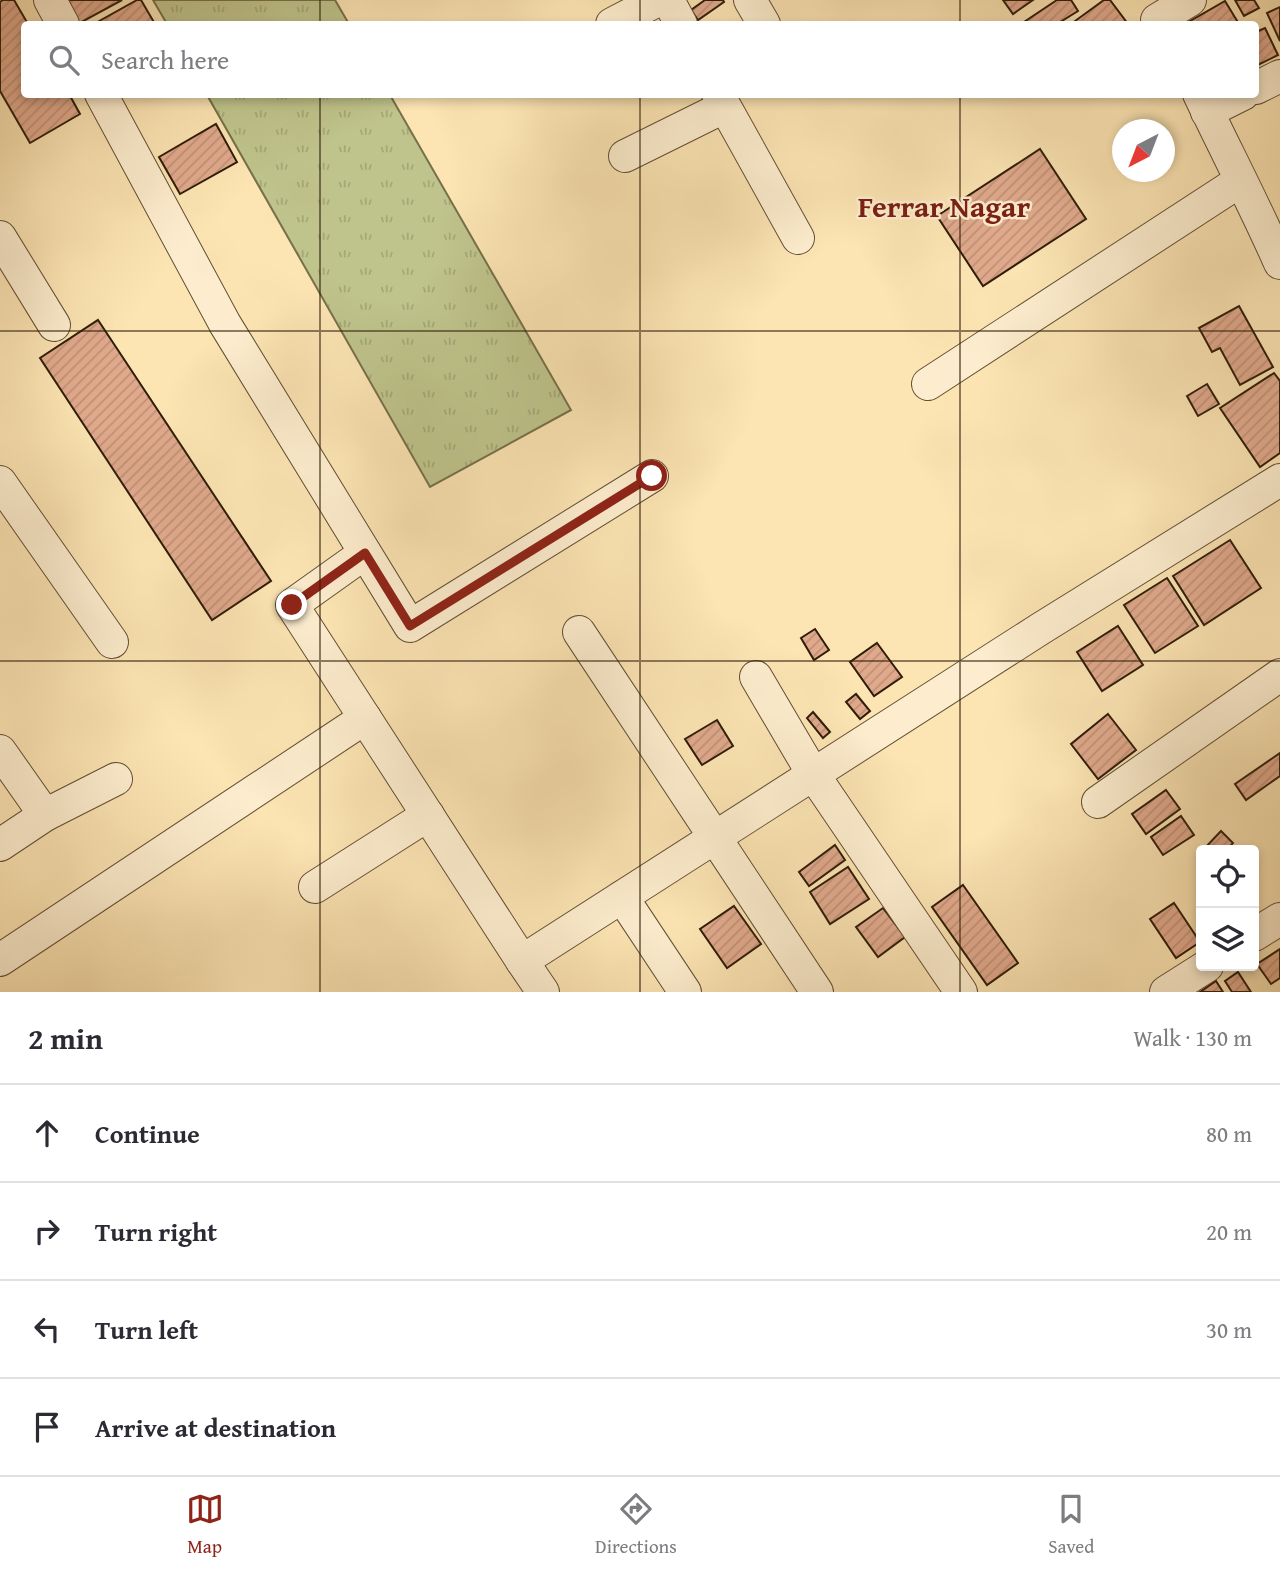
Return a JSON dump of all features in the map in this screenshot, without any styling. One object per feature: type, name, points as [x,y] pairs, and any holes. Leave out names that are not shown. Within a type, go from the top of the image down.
[{"type":"street","points":[[50,0],[61,21]]},
{"type":"street","points":[[618,21],[658,0]]},
{"type":"street","points":[[668,0],[679,21]]},
{"type":"street","points":[[750,0],[762,21]]},
{"type":"street","points":[[1154,15],[1190,0]]},
{"type":"street","points":[[1259,86],[1280,76]]},
{"type":"street","points":[[103,98],[225,324],[410,626],[652,476]]},
{"type":"street","points":[[1225,98],[1203,103],[1240,181],[1273,224],[1280,263]]},
{"type":"street","points":[[625,156],[721,101],[798,238]]},
{"type":"street","points":[[928,384],[1240,181]]},
{"type":"street","points":[[0,237],[54,325]]},
{"type":"street","points":[[522,961],[1051,621],[1280,480]]},
{"type":"street","points":[[0,482],[112,642]]},
{"type":"street","points":[[365,553],[292,605],[543,992]]},
{"type":"street","points":[[579,632],[817,992]]},
{"type":"street","points":[[1098,803],[1280,675]]},
{"type":"street","points":[[756,677],[813,774],[961,992]]},
{"type":"street","points":[[0,960],[365,718]]},
{"type":"street","points":[[0,751],[45,815]]},
{"type":"street","points":[[0,845],[45,815],[116,779]]},
{"type":"street","points":[[315,887],[428,815]]},
{"type":"street","points":[[622,897],[685,992]]},
{"type":"street","points":[[1259,932],[1280,919]]},
{"type":"street","points":[[1166,992],[1199,971]]},
{"type":"green space","points":[[153,0],[335,0],[347,21],[165,21]]},
{"type":"green space","points":[[209,98],[392,98],[571,410],[430,487]]},
{"type":"building","points":[[14,0],[26,21],[21,21],[21,98],[71,98],[80,114],[30,143],[0,91],[0,2]]},
{"type":"building","points":[[63,0],[122,0],[84,21],[76,21]]},
{"type":"building","points":[[141,0],[153,21],[99,21]]},
{"type":"building","points":[[705,0],[724,2],[698,20],[691,10]]},
{"type":"building","points":[[1003,0],[1033,0],[1013,14]]},
{"type":"building","points":[[1057,0],[1071,0],[1078,11],[1062,21],[1026,21]]},
{"type":"building","points":[[1104,0],[1110,0],[1126,21],[1075,21]]},
{"type":"building","points":[[1235,0],[1254,0],[1259,8],[1244,16]]},
{"type":"building","points":[[1225,1],[1237,21],[1190,21]]},
{"type":"building","points":[[1280,7],[1280,41],[1267,13]]},
{"type":"building","points":[[1265,28],[1278,55],[1259,64],[1259,31]]},
{"type":"building","points":[[216,124],[237,162],[180,194],[159,157]]},
{"type":"building","points":[[1040,149],[1086,219],[983,286],[937,216]]},
{"type":"building","points":[[1239,306],[1273,367],[1240,385],[1220,348],[1212,352],[1199,328]]},
{"type":"building","points":[[98,320],[271,581],[212,620],[40,358]]},
{"type":"building","points":[[1274,373],[1280,381],[1280,453],[1260,467],[1220,408]]},
{"type":"building","points":[[1207,384],[1219,404],[1198,416],[1187,396]]},
{"type":"building","points":[[1230,540],[1261,588],[1204,625],[1173,576]]},
{"type":"building","points":[[1167,578],[1198,626],[1155,653],[1124,605]]},
{"type":"building","points":[[1118,626],[1143,665],[1102,691],[1077,652]]},
{"type":"building","points":[[815,629],[829,650],[814,660],[801,638]]},
{"type":"building","points":[[877,643],[902,677],[874,696],[850,662]]},
{"type":"building","points":[[856,694],[870,711],[860,719],[846,702]]},
{"type":"building","points":[[813,712],[830,732],[823,738],[807,718]]},
{"type":"building","points":[[1108,714],[1136,750],[1098,779],[1071,744]]},
{"type":"building","points":[[717,720],[733,746],[702,765],[685,739]]},
{"type":"building","points":[[1280,753],[1280,776],[1246,800],[1235,784]]},
{"type":"building","points":[[1166,790],[1180,809],[1146,834],[1132,814]]},
{"type":"building","points":[[1181,816],[1194,835],[1163,855],[1151,837]]},
{"type":"building","points":[[1221,831],[1233,843],[1231,845],[1208,845]]},
{"type":"building","points":[[835,845],[845,860],[809,886],[799,872]]},
{"type":"building","points":[[848,867],[869,899],[830,924],[810,892]]},
{"type":"building","points":[[963,885],[1018,963],[987,985],[932,907]]},
{"type":"building","points":[[1174,903],[1196,936],[1196,945],[1176,958],[1150,919]]},
{"type":"building","points":[[734,906],[761,944],[727,968],[700,929]]},
{"type":"building","points":[[883,908],[905,937],[878,957],[856,927]]},
{"type":"building","points":[[1280,949],[1280,978],[1271,984],[1259,963]]},
{"type":"building","points":[[1238,972],[1251,992],[1232,992],[1225,981]]},
{"type":"building","points":[[1216,981],[1223,992],[1200,992]]},
{"type":"district","name":"Ferrar Nagar","points":[[944,206]]},
{"type":"route","points":[[292,605],[365,553],[410,626],[652,476]]}]
